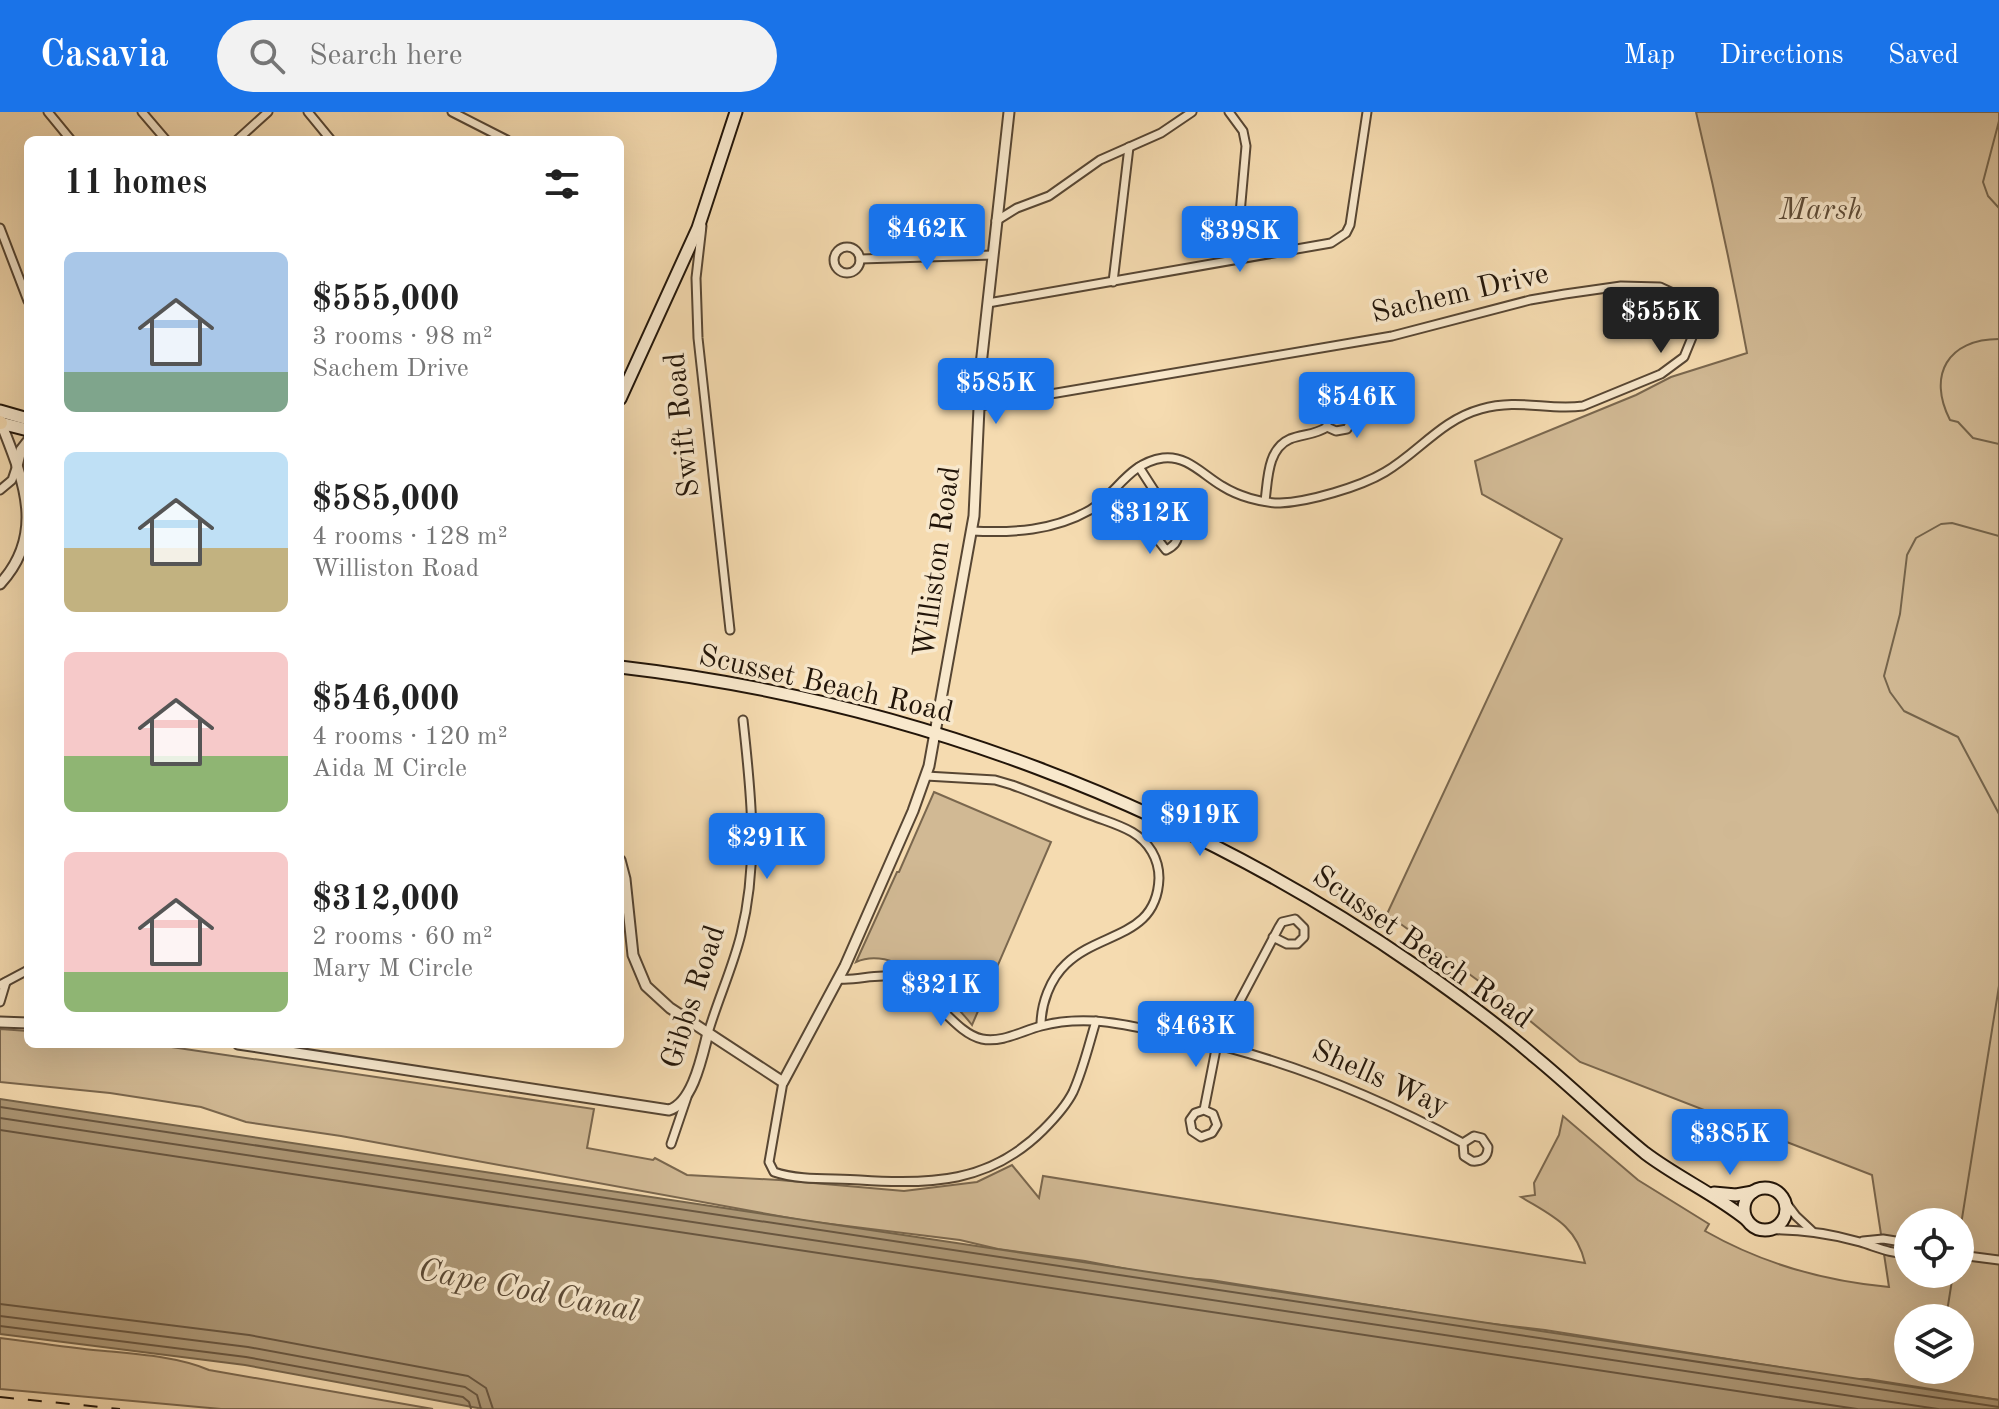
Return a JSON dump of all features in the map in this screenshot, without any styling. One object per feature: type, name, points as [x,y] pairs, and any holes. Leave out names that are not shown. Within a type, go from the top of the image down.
[{"type":"main road","points":[[624,381],[703,214],[736,112]]},
{"type":"main road","points":[[0,411],[24,418]]},
{"type":"main road","points":[[0,422],[24,429]]},
{"type":"main road","name":"Scusset Beach Road","points":[[624,668],[786,694],[936,733],[1040,768],[1119,800],[1234,856],[1358,927],[1463,1000],[1521,1044],[1649,1155],[1755,1227],[1766,1230]]},
{"type":"main road","name":"Scusset Beach Road","points":[[1706,1191],[1727,1195],[1770,1189],[1784,1200]]},
{"type":"main road","points":[[1747,1220],[1744,1208],[1753,1192]]},
{"type":"main road","points":[[1766,1230],[1783,1219],[1786,1213],[1784,1200]]},
{"type":"street","points":[[48,112],[68,136]]},
{"type":"street","points":[[142,112],[163,136]]},
{"type":"street","points":[[241,136],[268,112]]},
{"type":"street","points":[[308,112],[328,136]]},
{"type":"street","points":[[452,112],[499,136]]},
{"type":"street","points":[[995,221],[1017,208],[1049,196],[1100,160],[1161,133],[1192,112]]},
{"type":"street","points":[[1229,112],[1243,131],[1246,146],[1236,259]]},
{"type":"street","points":[[988,303],[1331,243],[1346,233],[1350,225],[1367,112]]},
{"type":"street","name":"Williston Road","points":[[783,1082],[839,979],[913,811],[926,776],[936,733],[972,531],[981,365],[1007,113]]},
{"type":"street","points":[[1113,282],[1129,147]]},
{"type":"street","points":[[998,197],[1017,208]]},
{"type":"street","name":"Swift Road","points":[[703,214],[696,278],[697,327],[730,630]]},
{"type":"street","points":[[0,228],[24,291]]},
{"type":"street","points":[[860,259],[993,255]]},
{"type":"street","name":"Sachem Drive","points":[[972,531],[1028,531],[1056,524],[1090,510],[1130,471],[1164,458],[1182,459],[1223,487],[1265,501],[1298,500],[1379,475],[1439,429],[1481,409],[1520,403],[1571,408],[1583,406],[1661,374],[1684,357],[1692,323],[1686,304],[1660,287],[1565,294],[1530,300],[1392,336],[980,406]]},
{"type":"street","points":[[1265,501],[1276,450],[1291,439],[1327,427],[1343,431],[1352,424],[1353,417],[1347,405],[1338,403],[1327,411],[1327,427]]},
{"type":"street","points":[[0,422],[24,491]]},
{"type":"street","points":[[0,490],[12,480],[24,446]]},
{"type":"street","points":[[1139,467],[1166,509],[1168,520]]},
{"type":"street","points":[[0,584],[20,557],[24,541]]},
{"type":"street","name":"Gibbs Road","points":[[671,1144],[741,935],[752,876],[753,822],[743,720]]},
{"type":"street","points":[[926,776],[995,780],[1012,785],[1125,829],[1146,843],[1157,862],[1158,886],[1150,910],[1139,922],[1066,963],[1045,1000],[1041,1025]]},
{"type":"street","points":[[624,899],[633,955],[646,986],[661,1002],[783,1082],[769,1162],[771,1170],[779,1174],[915,1183],[957,1179],[989,1167],[1027,1145],[1059,1112],[1073,1092],[1096,1021]]},
{"type":"street","points":[[1204,1110],[1217,1044],[1273,937],[1286,919],[1295,919],[1304,928],[1304,937],[1297,944],[1287,944],[1273,937]]},
{"type":"street","points":[[0,1002],[3,983],[24,972]]},
{"type":"street","name":"Shells Way","points":[[839,979],[885,976],[904,981],[934,1001],[965,1032],[980,1039],[1000,1039],[1041,1025],[1075,1020],[1096,1021],[1217,1044],[1290,1065],[1364,1093],[1463,1143]]},
{"type":"street","points":[[0,1022],[24,1023]]},
{"type":"street","points":[[264,1048],[652,1109],[676,1108],[687,1097]]},
{"type":"street","points":[[1784,1200],[1814,1232]]},
{"type":"street","name":"Scusset Beach Road","points":[[1766,1230],[1814,1232],[1860,1242]]},
{"type":"street","points":[[1860,1242],[1894,1241]]},
{"type":"street","points":[[1860,1242],[1894,1252]]},
{"type":"street","points":[[1974,1257],[1999,1260]]},
{"type":"green space","name":"Marsh","points":[[1696,112],[1999,112],[1999,1400],[1899,1384],[1974,1384],[1974,1304],[1894,1304],[1894,1383],[1853,1379],[1545,1330],[1432,1317],[1211,1280],[1169,1277],[960,1240],[806,1221],[341,1136],[246,1122],[201,1107],[110,1093],[0,1082],[0,1029],[24,1031],[24,1048],[178,1048],[594,1109],[587,1148],[655,1158],[687,1175],[904,1191],[977,1182],[1012,1165],[1039,1198],[1043,1176],[1585,1263],[1569,1230],[1521,1197],[1535,1195],[1534,1183],[1559,1135],[1563,1116],[1638,1180],[1709,1224],[1705,1231],[1727,1243],[1794,1269],[1889,1287],[1872,1175],[1580,1062],[1506,1001],[1387,914],[1562,539],[1482,494],[1475,461],[1636,395],[1671,377],[1747,353]]},
{"type":"green space","points":[[934,792],[1051,842],[972,1025],[950,1000],[904,966],[872,958],[856,962]]},
{"type":"green space","points":[[0,1338],[158,1357],[209,1370],[433,1409],[221,1409],[0,1389]]},
{"type":"water","name":"Cape Cod Canal","points":[[0,1099],[1999,1400],[1999,1409],[483,1409],[245,1365],[0,1334]]},
{"type":"waterway","points":[[1999,121],[1983,182],[1988,196],[1999,208]]},
{"type":"waterway","points":[[1999,339],[1967,345],[1955,353],[1942,375],[1941,388],[1943,404],[1950,420],[1958,422],[1973,438],[1999,444]]},
{"type":"waterway","points":[[1999,536],[1952,523],[1941,524],[1916,538],[1907,555],[1900,614],[1884,676],[1890,692],[1904,711],[1958,737],[1999,814]]},
{"type":"waterway","points":[[1964,1208],[1999,986]]},
{"type":"waterway","points":[[1948,1304],[1951,1288]]},
{"type":"railway","points":[[0,1397],[120,1409]]}]
